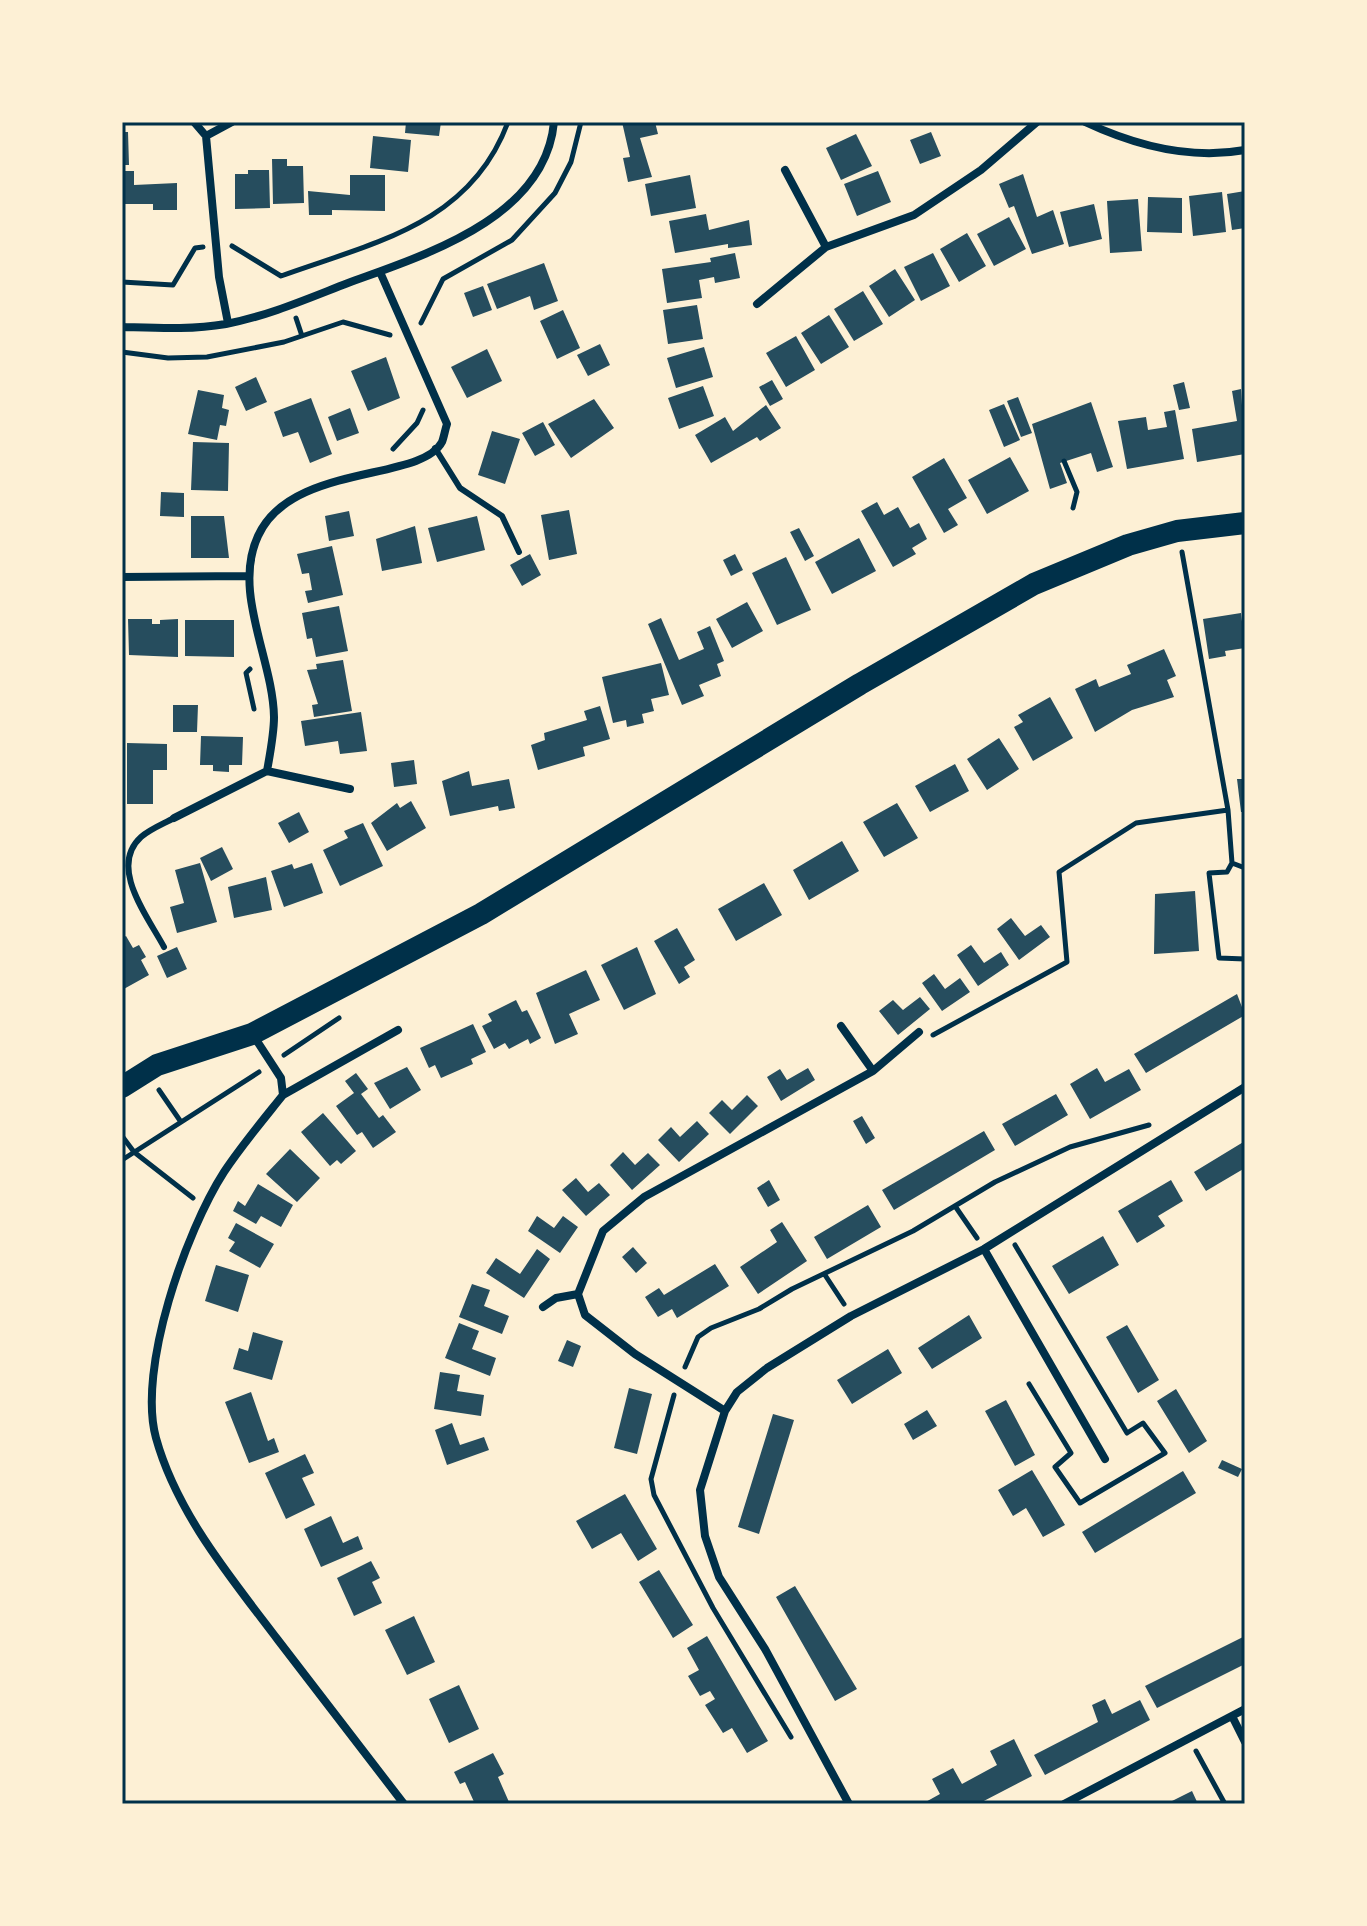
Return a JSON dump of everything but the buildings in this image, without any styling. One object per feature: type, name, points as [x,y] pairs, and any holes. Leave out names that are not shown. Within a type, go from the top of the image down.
[{"type":"highway","points":[[122,1087],[252,1034],[481,914],[974,616],[1034,584],[1113,549],[1177,531],[1245,523]]},
{"type":"highway","points":[[122,1065],[156,1074]]},
{"type":"street","points":[[194,122],[206,136],[216,245],[228,323]]},
{"type":"street","points":[[206,136],[232,122]]},
{"type":"street","points":[[122,327],[187,329],[228,323],[380,272],[471,233],[515,200],[541,162],[554,122]]},
{"type":"street","points":[[757,304],[826,247],[914,215],[981,170],[1037,122]]},
{"type":"street","points":[[1085,122],[1136,142],[1187,153],[1245,150]]},
{"type":"street","points":[[785,170],[826,247]]},
{"type":"street","points":[[267,771],[274,713],[248,576],[257,538],[277,508],[301,493],[423,457],[441,444],[447,424],[380,272]]},
{"type":"street","points":[[122,577],[183,580],[248,576]]},
{"type":"street","points":[[174,818],[267,771],[350,789]]},
{"type":"street","points":[[841,1026],[873,1071]]},
{"type":"street","points":[[398,1030],[283,1095],[223,1174],[205,1207],[165,1309],[154,1396],[155,1436],[171,1477],[225,1572],[404,1804]]},
{"type":"street","points":[[725,1411],[635,1354],[585,1315],[578,1294],[603,1231],[644,1197],[873,1071],[919,1032]]},
{"type":"street","points":[[252,1034],[281,1078],[283,1095]]},
{"type":"street","points":[[849,1804],[765,1649],[719,1577],[705,1536],[700,1490],[725,1411],[737,1392],[767,1368],[851,1316],[984,1249],[1245,1087]]},
{"type":"street","points":[[984,1249],[1105,1459]]},
{"type":"street","points":[[543,1307],[556,1298],[578,1294]]},
{"type":"street","points":[[1064,1804],[1245,1709]]},
{"type":"street","points":[[1232,1716],[1245,1742]]},
{"type":"lane","points":[[435,448],[460,488],[502,516],[519,552]]},
{"type":"lane","points":[[164,947],[127,872],[129,851],[135,844],[174,818]]},
{"type":"path","points":[[122,282],[173,285],[195,248],[229,244],[281,276],[417,227],[437,215],[475,175],[508,122]]},
{"type":"path","points":[[397,465],[392,450],[401,444],[435,393]]},
{"type":"path","points":[[1064,461],[1077,492],[1073,508]]},
{"type":"path","points":[[1177,531],[1228,810],[1232,863],[1227,872],[1209,873],[1219,958],[1245,959]]},
{"type":"path","points":[[919,1032],[924,1040],[1067,962],[1059,872],[1136,823],[1228,810]]},
{"type":"path","points":[[1232,863],[1245,868]]},
{"type":"path","points":[[122,1160],[349,1012]]},
{"type":"path","points":[[156,1074],[181,1122]]},
{"type":"path","points":[[792,1740],[713,1608],[654,1495],[651,1479],[657,1446],[698,1337],[711,1328],[759,1309],[792,1289],[825,1275],[1070,1147],[1152,1124]]},
{"type":"path","points":[[122,1136],[134,1152],[205,1207]]},
{"type":"path","points":[[955,1206],[984,1249]]},
{"type":"path","points":[[825,1275],[851,1316]]},
{"type":"path","points":[[1189,1739],[1225,1804]]}]
